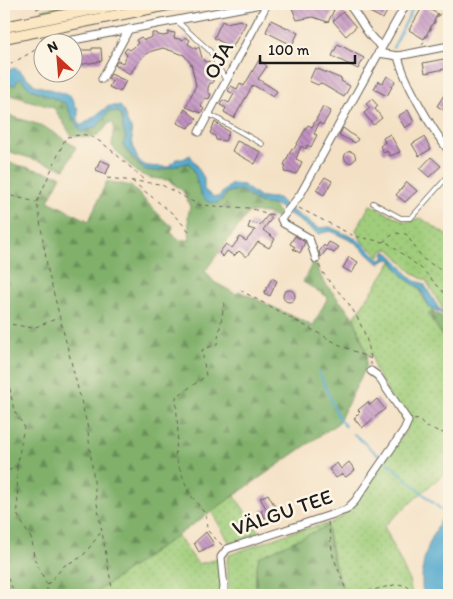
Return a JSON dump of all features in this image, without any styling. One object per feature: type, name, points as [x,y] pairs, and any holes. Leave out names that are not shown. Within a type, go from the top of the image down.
[{"type":"main road","points":[[4,27],[120,4]]},
{"type":"main road","points":[[4,38],[173,4]]},
{"type":"street","name":"OJA","points":[[82,38],[261,4]]},
{"type":"street","name":"OJA","points":[[199,132],[267,4]]},
{"type":"street","points":[[348,4],[361,19],[375,42],[382,46]]},
{"type":"street","points":[[316,259],[309,238],[283,223],[287,211],[300,195],[406,4]]},
{"type":"street","points":[[102,79],[129,29]]},
{"type":"street","points":[[378,53],[398,56],[449,46]]},
{"type":"street","points":[[398,56],[400,66],[418,100],[449,152]]},
{"type":"street","points":[[370,371],[378,376],[408,421]]},
{"type":"street","name":"VÄLGU TEE","points":[[222,595],[224,588],[221,557],[226,550],[305,522],[327,520],[341,512],[355,501],[404,430],[408,421]]},
{"type":"lane","points":[[176,20],[210,51],[226,82]]},
{"type":"lane","points":[[209,114],[262,144]]},
{"type":"lane","points":[[373,203],[400,218],[411,218],[449,175]]},
{"type":"path","points":[[38,4],[42,8]]},
{"type":"path","points":[[36,9],[62,4]]},
{"type":"path","points":[[420,47],[444,6]]},
{"type":"path","points":[[4,68],[32,52]]},
{"type":"path","points":[[113,594],[87,424],[48,271],[37,202],[66,138],[85,135],[118,156],[134,172],[147,181]]},
{"type":"path","points":[[108,178],[147,181],[169,187],[199,205],[249,208],[270,212],[287,211],[354,236],[388,243],[422,269],[449,298]]},
{"type":"path","points":[[132,181],[172,213],[190,232]]},
{"type":"path","points":[[4,194],[37,202]]},
{"type":"path","points":[[382,242],[395,233],[406,234],[423,259],[449,275]]},
{"type":"path","points":[[316,259],[326,278],[346,300],[356,315],[371,359],[370,371]]},
{"type":"path","points":[[240,290],[338,344],[371,359]]},
{"type":"path","points":[[225,299],[217,344],[202,350],[206,376],[176,397],[178,434],[176,456],[189,493],[206,515],[208,530],[226,550]]},
{"type":"path","points":[[4,323],[33,328],[59,318]]},
{"type":"path","points":[[4,357],[14,411],[24,426],[17,467],[18,516],[32,540],[34,558],[47,586],[47,595]]},
{"type":"path","points":[[408,421],[419,419],[424,426],[449,435]]},
{"type":"path","points":[[4,472],[17,467]]},
{"type":"path","points":[[341,512],[341,515],[327,520],[333,556],[348,595]]},
{"type":"path","points":[[47,586],[66,565],[82,557],[102,531]]},
{"type":"path","points":[[4,571],[16,595]]},
{"type":"path","points":[[352,595],[398,584],[407,586],[414,594]]},
{"type":"green space","points":[[71,4],[95,4],[46,14],[41,10]]},
{"type":"green space","points":[[19,78],[31,89],[65,103],[81,132],[96,127],[109,111],[119,112],[126,137],[123,145],[132,158],[145,169],[152,171],[189,163],[195,170],[201,195],[223,200],[228,192],[238,189],[254,201],[272,204],[280,214],[276,218],[267,213],[249,212],[205,271],[214,282],[236,294],[239,291],[313,326],[328,297],[303,282],[314,260],[323,281],[354,318],[367,355],[366,367],[338,423],[92,595],[4,595],[4,159],[6,162],[61,176],[48,201],[89,221],[107,181],[131,186],[166,222],[173,226],[171,233],[180,240],[190,240],[188,216],[190,206],[183,191],[168,180],[150,178],[136,172],[112,146],[114,123],[109,123],[97,135],[84,137],[71,135],[54,108],[10,95],[4,90],[4,80],[11,85]]},
{"type":"green space","points":[[4,114],[43,126],[76,147],[65,169],[4,150]]},
{"type":"green space","points":[[370,205],[406,222],[421,218],[449,237],[449,311],[442,308],[426,280],[410,271],[389,249],[382,250],[380,256],[362,242],[356,230]]},
{"type":"green space","points":[[393,260],[403,275],[419,287],[422,296],[433,312],[431,312],[441,335],[449,345],[449,469],[384,526],[409,580],[412,595],[346,595],[336,569],[327,526],[256,571],[256,595],[229,595],[227,560],[229,555],[292,532],[331,523],[343,516],[408,428],[375,370],[372,355],[367,355],[354,318]]},
{"type":"green space","points":[[431,312],[449,319],[449,345],[428,314]]},
{"type":"green space","points":[[234,495],[261,535],[231,545],[211,511]]},
{"type":"green space","points":[[327,526],[334,561],[346,595],[256,595],[256,571],[259,557]]},
{"type":"green space","points":[[177,535],[198,564],[219,559],[222,585],[219,595],[92,595]]},
{"type":"water","points":[[15,67],[35,85],[70,95],[78,110],[78,120],[81,126],[109,106],[120,106],[131,128],[136,156],[143,164],[168,167],[176,159],[183,159],[190,155],[204,178],[204,190],[214,197],[218,197],[231,184],[243,185],[260,198],[278,198],[288,208],[318,228],[330,227],[356,239],[381,260],[384,259],[385,251],[389,253],[413,280],[424,284],[439,309],[449,314],[449,317],[430,308],[419,287],[403,276],[393,260],[387,259],[379,264],[356,243],[330,231],[318,234],[278,206],[259,203],[241,190],[228,192],[218,203],[208,202],[201,194],[189,163],[154,171],[142,168],[123,145],[126,137],[119,112],[109,111],[98,126],[81,132],[65,103],[31,89],[19,78],[15,85],[10,85],[4,80],[4,74]]},
{"type":"water","points":[[449,510],[449,595],[423,595],[422,572],[426,552],[445,513]]},
{"type":"building","points":[[315,4],[334,10],[328,22],[313,17],[297,20],[292,8]]},
{"type":"building","points":[[367,4],[391,4],[383,19],[364,9]]},
{"type":"building","points":[[423,6],[438,14],[424,39],[409,30]]},
{"type":"building","points":[[343,12],[356,27],[346,36],[333,21]]},
{"type":"building","points":[[241,20],[246,23],[232,48],[214,38],[222,21],[226,23]]},
{"type":"building","points":[[271,20],[298,33],[292,45],[266,32]]},
{"type":"building","points":[[168,32],[175,33],[174,38],[183,40],[185,37],[190,40],[188,44],[196,49],[199,47],[202,58],[205,62],[209,61],[210,66],[207,68],[207,73],[208,78],[213,77],[213,83],[210,83],[208,88],[208,93],[211,94],[209,99],[205,98],[201,106],[204,109],[201,113],[186,107],[196,85],[191,64],[184,55],[163,48],[152,51],[143,56],[130,74],[115,65],[118,61],[123,63],[127,55],[124,52],[127,48],[130,50],[138,43],[136,40],[141,37],[144,40],[152,37],[152,33],[163,36],[168,35]]},
{"type":"building","points":[[338,44],[364,58],[358,69],[332,56]]},
{"type":"building","points":[[92,48],[101,48],[102,61],[82,64],[82,50],[92,50]]},
{"type":"building","points":[[449,58],[449,68],[425,73],[423,63]]},
{"type":"building","points":[[259,60],[267,66],[258,79],[277,91],[273,97],[253,85],[234,118],[224,112],[226,108],[220,105],[223,100],[229,103],[234,94],[228,91],[231,86],[237,89],[240,83],[244,86]]},
{"type":"building","points":[[315,68],[342,79],[341,81],[350,86],[344,97],[320,83],[318,85],[309,81]]},
{"type":"building","points":[[111,74],[126,81],[120,92],[109,87],[112,81],[108,79]]},
{"type":"building","points":[[387,76],[395,81],[387,96],[374,89],[378,81],[383,83]]},
{"type":"building","points":[[444,95],[449,98],[449,113],[437,106]]},
{"type":"building","points":[[372,99],[378,106],[375,109],[382,118],[373,125],[364,113],[370,108],[366,104]]},
{"type":"building","points":[[323,107],[331,111],[323,125],[319,123],[314,134],[317,135],[311,147],[307,145],[306,149],[301,146],[296,159],[302,162],[298,171],[296,174],[284,172],[286,166],[284,165],[292,148],[294,149],[308,125],[312,127]]},
{"type":"building","points":[[185,109],[197,119],[188,128],[177,123]]},
{"type":"building","points":[[408,110],[414,122],[405,128],[398,116]]},
{"type":"building","points":[[215,122],[229,132],[225,141],[216,140],[215,136],[210,133]]},
{"type":"building","points":[[343,128],[358,139],[355,143],[339,135]]},
{"type":"building","points":[[390,134],[400,152],[390,156],[387,151],[384,153],[380,146],[385,142],[383,138]]},
{"type":"building","points":[[424,137],[431,149],[419,156],[412,144]]},
{"type":"building","points":[[237,141],[261,152],[255,164],[232,151]]},
{"type":"building","points":[[350,151],[356,157],[350,163],[344,157]]},
{"type":"building","points":[[431,157],[441,166],[429,177],[420,169]]},
{"type":"building","points":[[100,160],[110,164],[106,174],[96,170]]},
{"type":"building","points":[[325,177],[332,181],[324,195],[316,190]]},
{"type":"building","points":[[407,182],[417,191],[405,202],[396,195]]},
{"type":"building","points":[[268,215],[272,218],[263,230],[275,239],[269,248],[258,242],[246,257],[239,251],[234,256],[227,251],[223,257],[219,253],[226,244],[232,248],[240,237],[246,241],[255,230],[248,228],[250,222],[260,225]]},
{"type":"building","points":[[295,236],[305,242],[300,253],[293,249],[295,247],[290,244]]},
{"type":"building","points":[[329,242],[339,247],[334,253],[327,249],[321,257],[319,252]]},
{"type":"building","points":[[349,257],[358,262],[352,273],[343,268]]},
{"type":"building","points":[[272,278],[277,281],[270,296],[264,293]]},
{"type":"building","points":[[287,290],[291,290],[295,296],[291,302],[287,302],[283,298],[283,294]]},
{"type":"building","points":[[377,399],[385,409],[362,428],[354,418],[360,412],[358,410],[368,402],[370,405]]},
{"type":"building","points":[[349,462],[355,470],[346,477],[342,474],[336,478],[329,469],[337,463],[341,469]]},
{"type":"building","points":[[268,494],[278,512],[265,518],[261,511],[266,508],[260,498]]},
{"type":"building","points":[[206,532],[214,544],[199,552],[194,543]]},
{"type":"waterway","points":[[393,48],[415,4]]},
{"type":"waterway","points":[[357,240],[376,257]]},
{"type":"waterway","points":[[394,259],[402,269]]},
{"type":"waterway","points":[[319,372],[339,419],[345,426]]},
{"type":"waterway","points":[[354,434],[378,455]]},
{"type":"waterway","points":[[387,462],[445,513]]}]
